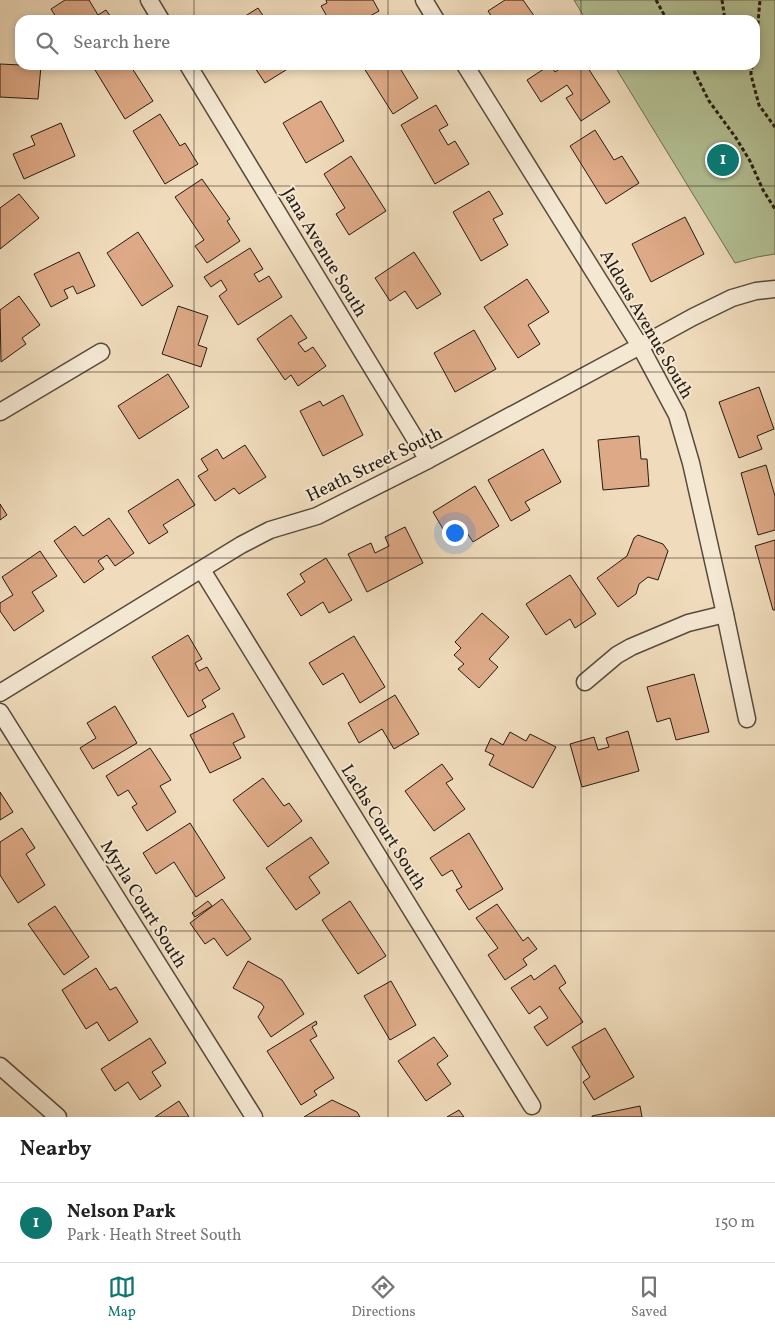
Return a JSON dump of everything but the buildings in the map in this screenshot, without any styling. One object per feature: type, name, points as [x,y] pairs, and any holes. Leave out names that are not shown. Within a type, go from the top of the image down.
[{"type":"street","points":[[149,0],[158,15]]},
{"type":"street","points":[[424,0],[433,15]]},
{"type":"street","name":"Jana Avenue South","points":[[191,70],[428,460]]},
{"type":"street","name":"Aldous Avenue South","points":[[467,70],[640,346],[676,415],[691,463],[747,719]]},
{"type":"street","name":"Heath Street South","points":[[0,693],[241,545],[270,530],[317,516],[428,460],[693,317],[732,298],[756,291],[775,289]]},
{"type":"street","points":[[0,412],[101,352]]},
{"type":"street","name":"Lachs Court South","points":[[202,570],[532,1106]]},
{"type":"street","points":[[585,682],[617,655],[631,647],[688,623],[725,614]]},
{"type":"street","name":"Myrla Court South","points":[[0,712],[254,1117]]},
{"type":"street","points":[[0,1066],[58,1117]]},
{"type":"path","points":[[656,0],[664,15]]},
{"type":"path","points":[[722,0],[724,15]]},
{"type":"path","points":[[759,15],[760,0]]},
{"type":"path","points":[[693,70],[706,96],[750,161],[763,190],[775,209]]},
{"type":"path","points":[[751,70],[759,105],[775,127]]},
{"type":"green space","points":[[574,0],[775,0],[775,254],[735,263],[617,70],[760,70],[760,15],[583,15]]},
{"type":"place","name":"Nelson Park","points":[[723,160]]}]
